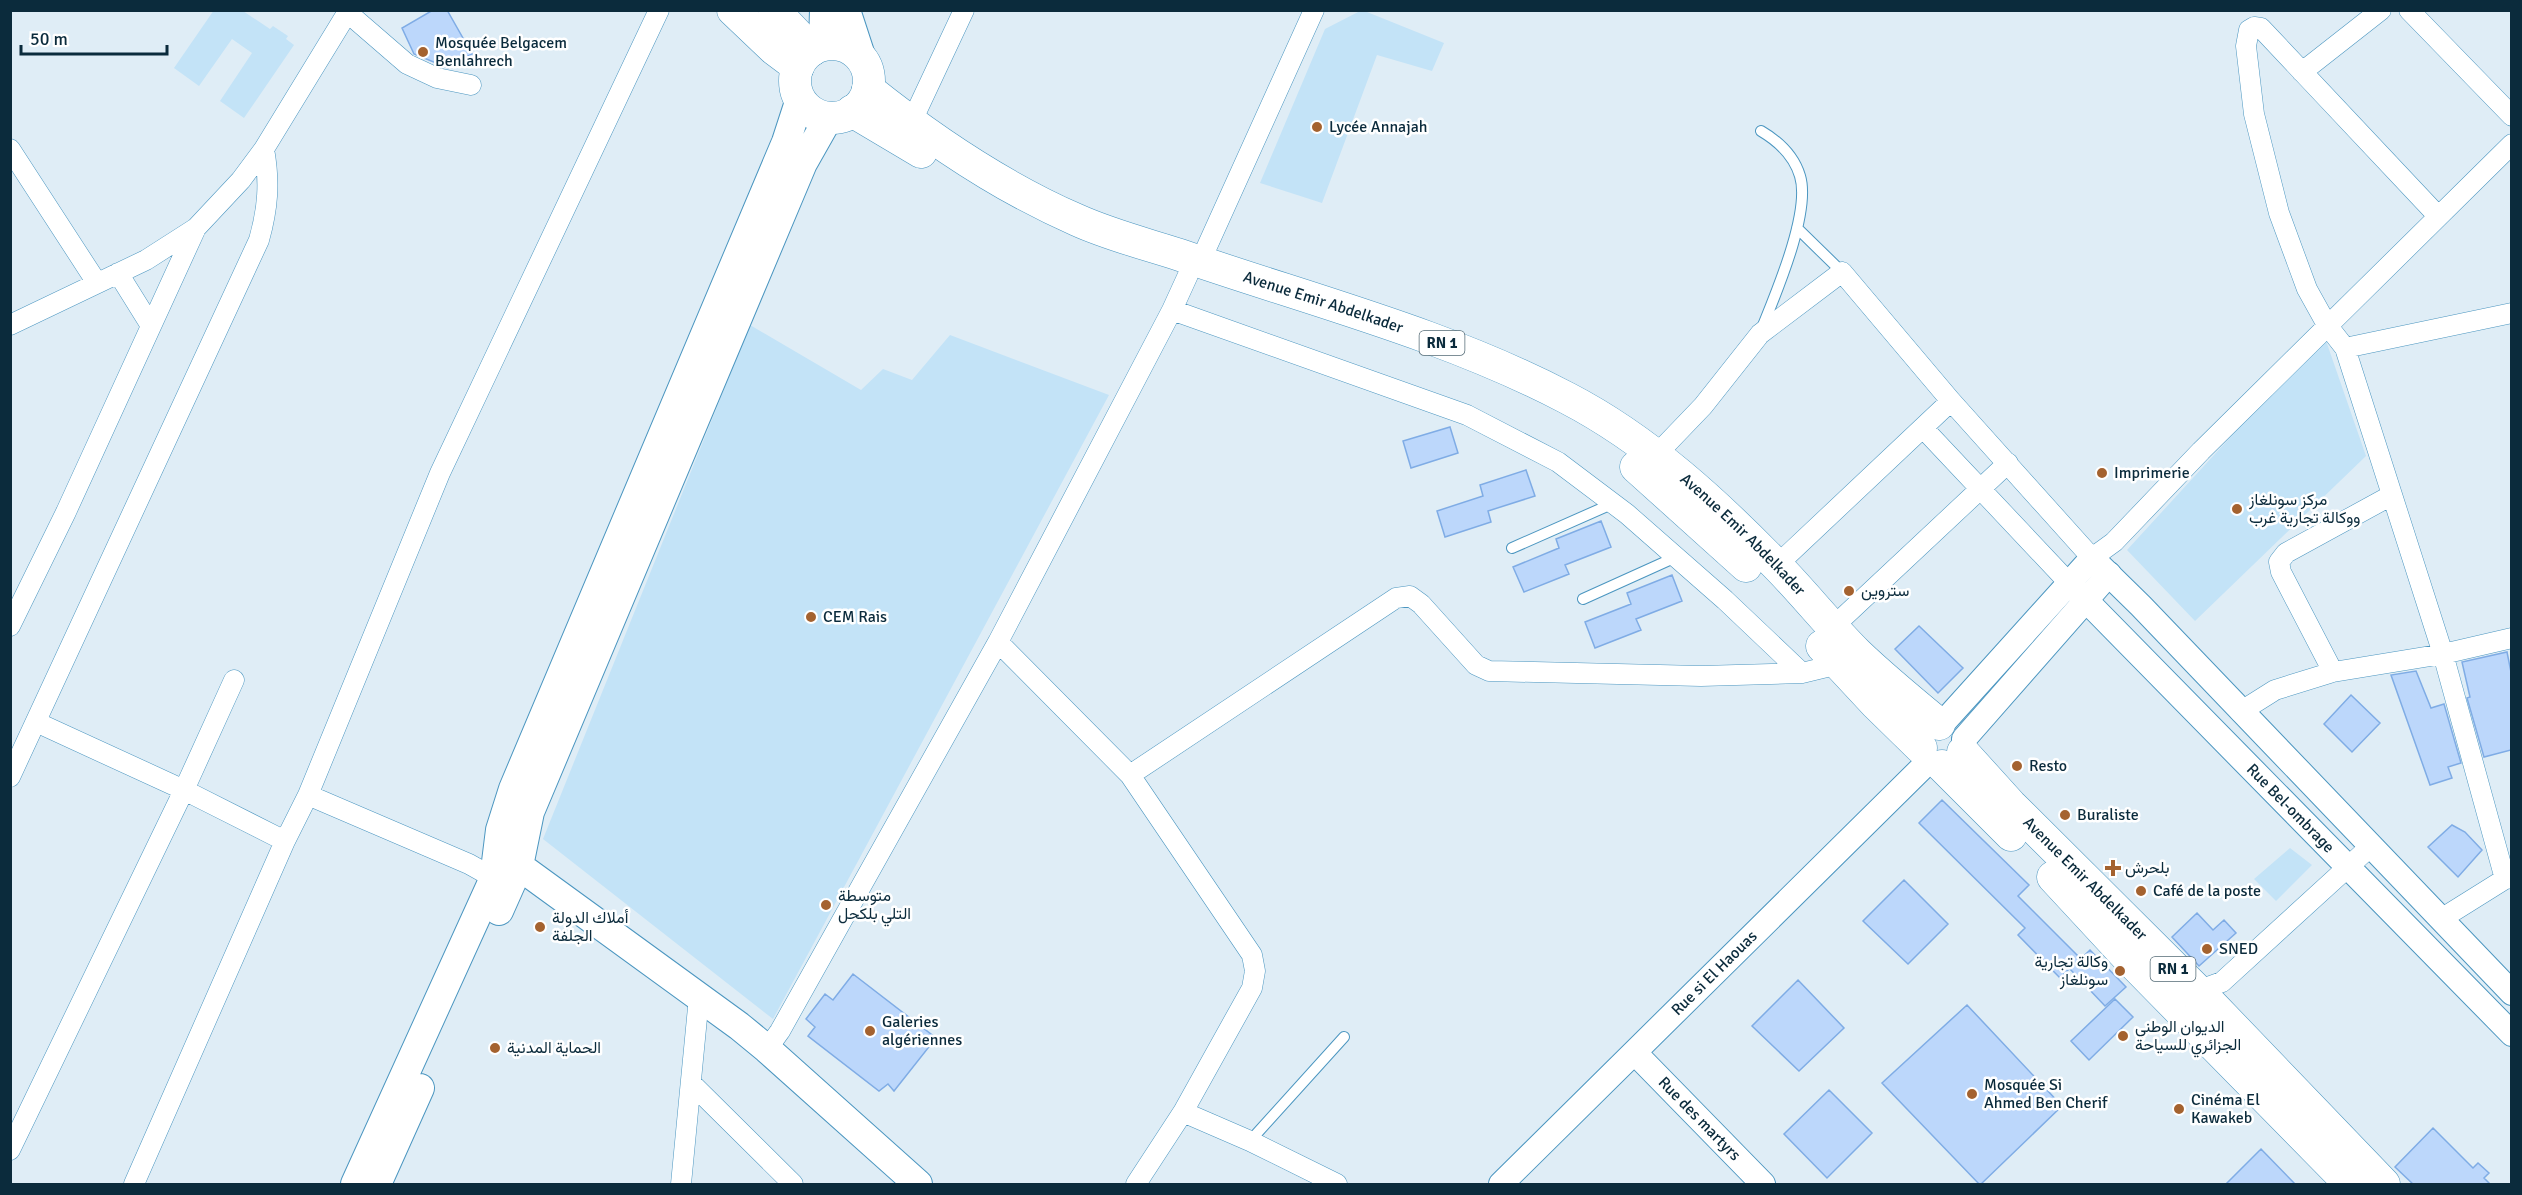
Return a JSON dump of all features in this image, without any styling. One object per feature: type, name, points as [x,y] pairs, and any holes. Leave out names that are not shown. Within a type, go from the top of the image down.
[{"type":"main road","points":[[733,10],[774,49],[811,54],[844,46],[853,94]]},
{"type":"main road","points":[[774,10],[811,54]]},
{"type":"main road","points":[[824,10],[811,54],[795,78],[800,99],[807,108],[817,114],[853,94]]},
{"type":"main road","points":[[370,1175],[503,865],[535,801],[803,163],[853,94],[846,10]]},
{"type":"main road","name":"Avenue Emir Abdelkader","points":[[853,94],[911,123],[993,178],[1079,221],[1194,269],[1508,391],[1562,418],[1642,472],[2011,805],[2200,1002],[2384,1185]]},
{"type":"main road","name":"Avenue Emir Abdelkader","points":[[853,94],[1002,202],[1096,242],[1351,311],[1448,345],[1523,376],[1569,399],[1656,455],[1710,502],[1834,626],[1847,657]]},
{"type":"main road","points":[[503,865],[505,810],[513,789],[786,142],[800,99]]},
{"type":"main road","points":[[503,865],[699,997],[767,1049],[918,1185]]},
{"type":"main road","name":"Avenue Emir Abdelkader","points":[[2200,1002],[2350,1185]]},
{"type":"street","points":[[134,1185],[285,841],[308,795],[440,473],[659,10]]},
{"type":"street","points":[[911,123],[964,10]]},
{"type":"street","points":[[767,1049],[780,1031],[998,642],[1194,269],[1314,10]]},
{"type":"street","points":[[2302,72],[2381,10]]},
{"type":"street","points":[[2409,10],[2511,116]]},
{"type":"street","points":[[10,326],[146,260],[196,228],[241,180],[264,149],[348,12],[407,64],[433,77],[471,85]]},
{"type":"street","points":[[2438,216],[2261,28],[2254,27],[2249,30],[2246,46],[2254,114],[2279,213],[2307,289],[2327,325],[2345,348],[2443,654],[2508,879],[2441,920]]},
{"type":"street","points":[[1943,745],[2069,583],[2092,558],[2114,542],[2327,325],[2511,144]]},
{"type":"street","points":[[10,149],[98,282]]},
{"type":"street","points":[[10,777],[259,240],[266,216],[268,195],[268,172],[264,149]]},
{"type":"street","points":[[10,626],[66,512],[196,228]]},
{"type":"street","points":[[1656,455],[1703,406],[1760,334],[1842,272],[1951,401],[2092,558]]},
{"type":"street","points":[[118,273],[151,326]]},
{"type":"street","points":[[1172,309],[1467,415],[1558,462],[1614,503],[1802,673]]},
{"type":"street","points":[[2345,348],[2511,313]]},
{"type":"street","points":[[1776,566],[1951,401]]},
{"type":"street","points":[[1923,428],[2069,583]]},
{"type":"street","points":[[1834,626],[2007,463]]},
{"type":"street","points":[[2333,672],[2281,572],[2279,562],[2286,553],[2392,495]]},
{"type":"street","points":[[1943,745],[2086,603],[2109,574],[2114,542]]},
{"type":"street","name":"Rue Bel-ombrage","points":[[2092,558],[2511,993]]},
{"type":"street","name":"Rue Bel-ombrage","points":[[2069,583],[2086,603],[2511,1034]]},
{"type":"street","points":[[1130,775],[1396,598],[1410,596],[1420,604],[1476,665],[1490,671],[1509,674],[1701,676],[1802,673],[1847,657]]},
{"type":"street","points":[[2240,712],[2275,690],[2333,672],[2443,654],[2511,638]]},
{"type":"street","points":[[998,642],[1130,775],[1252,955],[1255,971],[1252,988],[1183,1112],[1136,1185]]},
{"type":"street","points":[[10,1150],[184,790],[234,680]]},
{"type":"street","points":[[36,722],[184,790],[285,841]]},
{"type":"street","name":"Rue si El Haouas","points":[[1501,1185],[1943,745]]},
{"type":"street","points":[[308,795],[469,864],[503,865]]},
{"type":"street","points":[[2200,1002],[2371,846]]},
{"type":"street","points":[[681,1185],[699,997]]},
{"type":"street","name":"Rue des martyrs","points":[[1635,1053],[1763,1185]]},
{"type":"street","points":[[692,1084],[793,1185]]},
{"type":"street","points":[[1183,1112],[1250,1141],[1336,1185]]},
{"type":"lane","points":[[1760,334],[1786,268],[1801,213],[1801,178],[1794,162],[1775,140],[1761,131]]},
{"type":"lane","points":[[1797,228],[1842,272]]},
{"type":"lane","points":[[1512,548],[1614,503]]},
{"type":"lane","points":[[1583,599],[1676,557]]},
{"type":"lane","points":[[1250,1141],[1344,1037]]},
{"type":"shaded area","points":[[214,10],[243,11],[270,29],[273,26],[288,36],[286,39],[294,45],[244,118],[220,101],[252,53],[232,39],[199,86],[174,68]]},
{"type":"shaded area","name":"Lycée Annajah","points":[[1362,10],[1444,43],[1432,71],[1377,55],[1322,203],[1260,183],[1325,29]]},
{"type":"shaded area","name":"CEM Rais","points":[[750,325],[861,390],[883,369],[912,380],[950,335],[1109,395],[773,1019],[543,839]]},
{"type":"shaded area","name":"مركز سونلغاز ووكالة تجارية غرب","points":[[2324,335],[2366,456],[2195,621],[2127,550]]},
{"type":"shaded area","points":[[2290,848],[2312,865],[2276,901],[2254,879]]},
{"type":"building","points":[[433,10],[447,10],[472,54],[448,68],[414,54],[402,28]]},
{"type":"building","points":[[1450,427],[1458,453],[1411,468],[1403,441]]},
{"type":"building","points":[[1526,470],[1535,496],[1488,511],[1491,522],[1445,537],[1437,511],[1483,496],[1480,485]]},
{"type":"building","points":[[1601,521],[1611,547],[1565,565],[1569,574],[1524,592],[1513,567],[1559,548],[1556,539]]},
{"type":"building","points":[[1672,575],[1682,601],[1636,619],[1641,630],[1595,648],[1585,622],[1631,604],[1627,593]]},
{"type":"building","points":[[1919,626],[1963,668],[1938,693],[1895,649]]},
{"type":"building","points":[[2507,652],[2511,672],[2511,750],[2484,757],[2467,698],[2470,697],[2462,662]]},
{"type":"building","points":[[2416,671],[2431,708],[2444,704],[2461,763],[2448,767],[2452,778],[2430,785],[2391,675]]},
{"type":"building","points":[[2351,695],[2380,723],[2352,752],[2324,724]]},
{"type":"building","points":[[1942,800],[2029,885],[2018,896],[2080,958],[2060,978],[2018,935],[2025,928],[1919,823]]},
{"type":"building","points":[[2452,825],[2465,832],[2482,850],[2458,877],[2428,847]]},
{"type":"building","points":[[1904,880],[1948,924],[1908,964],[1863,921]]},
{"type":"building","points":[[2197,913],[2213,930],[2224,920],[2236,933],[2199,966],[2172,937]]},
{"type":"building","points":[[2090,950],[2126,987],[2105,1006],[2070,969]]},
{"type":"building","name":"Galeries algériennes","points":[[853,974],[936,1038],[894,1091],[888,1084],[879,1091],[808,1036],[815,1027],[806,1019],[825,994],[833,1000]]},
{"type":"building","points":[[1798,980],[1844,1028],[1799,1071],[1752,1026]]},
{"type":"building","points":[[2115,999],[2133,1017],[2089,1060],[2071,1041]]},
{"type":"building","name":"Mosquée Si Ahmed Ben Cherif","points":[[1967,1005],[2062,1106],[1980,1185],[1882,1083]]},
{"type":"building","points":[[1829,1090],[1872,1133],[1827,1178],[1784,1134]]},
{"type":"building","points":[[2433,1128],[2473,1168],[2478,1163],[2489,1173],[2484,1178],[2491,1185],[2414,1185],[2395,1167]]},
{"type":"building","points":[[2261,1149],[2296,1185],[2225,1185]]},
{"type":"place","name":"Mosquée Belgacem Benlahrech","points":[[423,52]]},
{"type":"place","name":"Lycée Annajah","points":[[1317,127]]},
{"type":"place","name":"Imprimerie","points":[[2102,473]]},
{"type":"place","name":"مركز سونلغاز ووكالة تجارية غرب","points":[[2237,509]]},
{"type":"place","name":"ستروين","points":[[1849,591]]},
{"type":"place","name":"CEM Rais","points":[[811,617]]},
{"type":"place","name":"Resto","points":[[2017,766]]},
{"type":"place","name":"Buraliste","points":[[2065,815]]},
{"type":"place","name":"بلحرش","points":[[2113,868]]},
{"type":"place","name":"Café de la poste","points":[[2141,891]]},
{"type":"place","name":"متوسطة التلي بلكحل","points":[[826,905]]},
{"type":"place","name":"أملاك الدولة الجلفة","points":[[540,927]]},
{"type":"place","name":"SNED","points":[[2207,949]]},
{"type":"place","name":"وكالة تجارية سونلغاز","points":[[2120,971]]},
{"type":"place","name":"Galeries algériennes","points":[[870,1031]]},
{"type":"place","name":"الديوان الوطني الجزائري للسياحة","points":[[2123,1036]]},
{"type":"place","name":"الحماية المدنية","points":[[495,1048]]},
{"type":"place","name":"Mosquée Si Ahmed Ben Cherif","points":[[1972,1094]]},
{"type":"place","name":"Cinéma El Kawakeb","points":[[2179,1109]]}]
